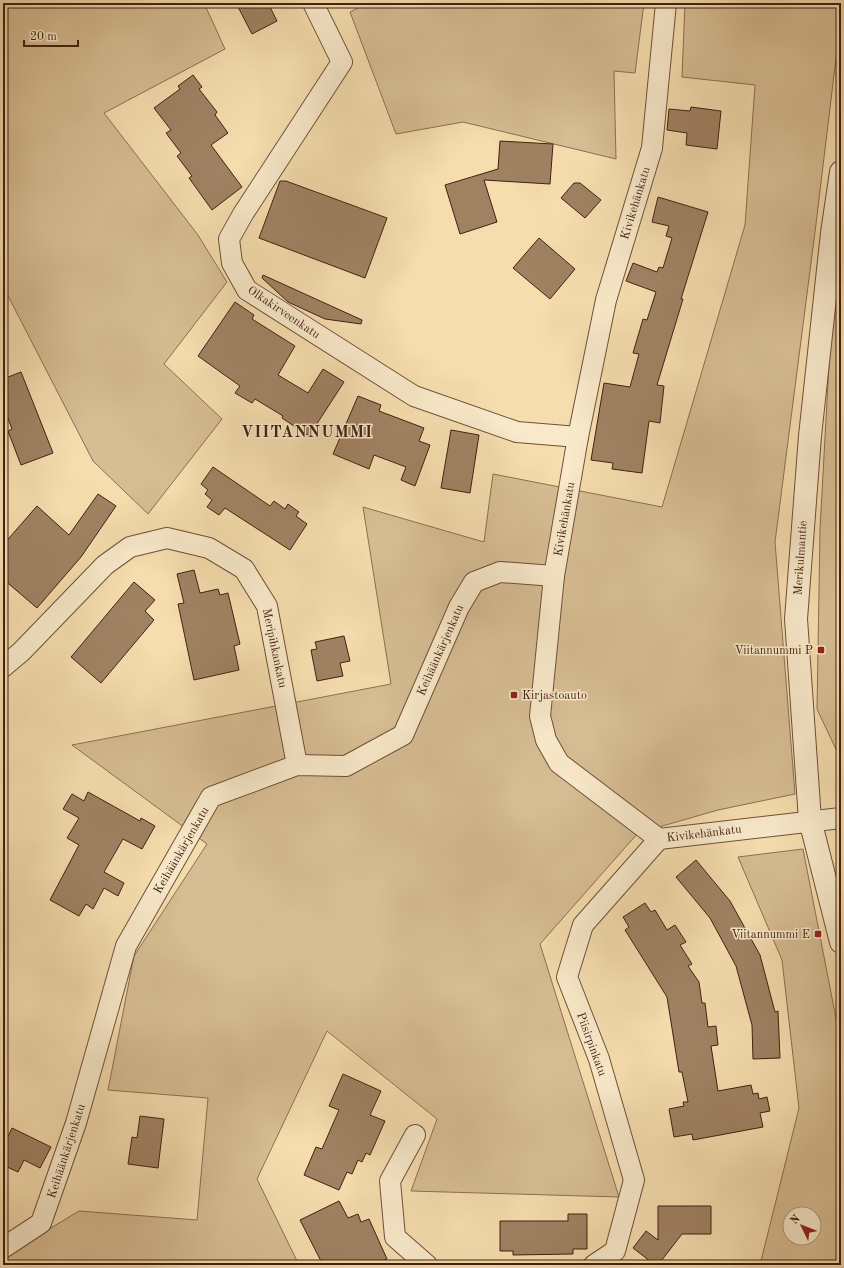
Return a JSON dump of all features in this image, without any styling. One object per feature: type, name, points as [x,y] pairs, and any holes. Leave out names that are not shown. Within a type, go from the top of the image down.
[{"type":"street","name":"Olkakirveenkatu","points":[[312,3],[342,62],[243,214],[229,239],[232,263],[247,290],[414,396],[517,432],[578,437]]},
{"type":"street","name":"Kivikehänkatu","points":[[666,3],[652,148],[606,300],[578,437],[554,576],[540,716],[546,740],[559,763],[658,839],[810,820],[841,818]]},
{"type":"street","name":"Merikulmantie","points":[[841,172],[832,233],[810,436],[796,619],[810,820],[841,942]]},
{"type":"street","name":"Meripihkankatu","points":[[3,666],[21,652],[105,565],[130,547],[167,538],[209,548],[244,569],[267,606],[297,765]]},
{"type":"street","name":"Keihäänkärjenkatu","points":[[3,1248],[41,1224],[76,1123],[126,946],[211,797],[297,765],[346,766],[403,735],[458,607],[474,582],[500,572],[554,576]]},
{"type":"street","name":"Piisirpinkatu","points":[[594,1265],[614,1251],[634,1180],[599,1060],[567,977],[582,925],[658,839]]},
{"type":"street","points":[[415,1135],[390,1181],[394,1230],[395,1237],[427,1265]]},
{"type":"shaded area","points":[[3,3],[204,3],[225,49],[104,113],[198,235],[227,282],[164,364],[222,419],[148,514],[93,461],[3,286]]},
{"type":"shaded area","points":[[368,3],[644,3],[635,73],[614,71],[616,159],[463,122],[396,134],[350,12]]},
{"type":"shaded area","points":[[685,3],[841,3],[841,17],[775,542],[795,794],[718,810],[638,833],[540,944],[619,1197],[411,1191],[437,1119],[327,1031],[257,1179],[299,1265],[3,1265],[3,1257],[79,1211],[197,1220],[208,1098],[108,1090],[134,956],[207,844],[72,745],[391,684],[363,507],[484,542],[493,474],[662,507],[745,225],[755,85],[682,77]]},
{"type":"shaded area","points":[[841,240],[841,760],[817,709],[820,529],[833,293]]},
{"type":"shaded area","points":[[803,849],[841,1044],[841,1265],[760,1265],[799,1108],[782,960],[738,857]]},
{"type":"building","points":[[236,3],[268,3],[277,21],[252,34]]},
{"type":"building","points":[[193,75],[202,87],[199,89],[217,112],[215,115],[228,133],[211,145],[242,187],[212,210],[189,178],[192,176],[177,156],[181,153],[166,133],[171,130],[154,108],[180,89],[178,86]]},
{"type":"building","points":[[691,107],[721,111],[717,149],[686,145],[687,133],[667,130],[669,109],[690,111]]},
{"type":"building","points":[[500,141],[553,144],[550,184],[484,180],[497,222],[460,234],[445,185],[498,169]]},
{"type":"building","points":[[280,181],[286,181],[387,218],[365,278],[259,238]]},
{"type":"building","points":[[574,183],[580,183],[601,200],[585,218],[561,198]]},
{"type":"building","points":[[658,197],[708,212],[681,299],[683,299],[657,385],[664,386],[660,423],[649,421],[642,473],[612,469],[613,463],[591,460],[604,383],[630,387],[639,354],[633,353],[643,319],[647,320],[656,292],[626,281],[633,263],[657,272],[659,267],[663,268],[672,238],[666,236],[669,226],[652,222]]},
{"type":"building","points":[[539,238],[575,269],[550,299],[513,268]]},
{"type":"building","points":[[263,275],[362,320],[361,324],[325,319],[288,302],[262,278]]},
{"type":"building","points":[[235,302],[254,315],[252,319],[295,346],[278,375],[308,393],[323,369],[344,382],[309,436],[282,418],[283,416],[255,399],[252,403],[235,393],[240,386],[198,356]]},
{"type":"building","points":[[21,372],[53,453],[21,465],[8,431],[12,429],[3,405],[3,379]]},
{"type":"building","points":[[358,396],[381,405],[379,411],[424,428],[419,441],[430,445],[415,486],[401,480],[406,467],[374,455],[369,469],[333,454]]},
{"type":"building","points":[[451,430],[479,435],[470,493],[441,488]]},
{"type":"building","points":[[213,467],[270,506],[274,501],[285,509],[288,504],[299,512],[296,516],[307,524],[290,550],[225,508],[219,515],[207,507],[212,500],[205,494],[208,490],[201,484]]},
{"type":"building","points":[[98,494],[116,506],[81,557],[37,608],[3,579],[3,545],[37,506],[69,535]]},
{"type":"building","points":[[194,570],[200,593],[218,589],[220,595],[228,593],[240,644],[234,646],[239,670],[194,680],[178,604],[184,603],[177,574]]},
{"type":"building","points":[[134,582],[155,600],[145,611],[154,620],[101,683],[71,657]]},
{"type":"building","points":[[344,636],[350,661],[340,663],[343,676],[317,681],[311,650],[317,649],[315,642]]},
{"type":"building","points":[[88,792],[140,821],[141,818],[155,826],[142,849],[123,839],[104,872],[124,883],[118,896],[104,888],[93,909],[86,904],[79,916],[50,900],[79,845],[67,838],[79,818],[63,809],[72,794],[84,801]]},
{"type":"building","points":[[696,860],[730,901],[760,955],[775,1012],[778,1011],[780,1058],[753,1059],[752,1025],[736,966],[710,918],[676,877]]},
{"type":"building","points":[[645,903],[651,912],[655,910],[667,930],[675,925],[686,942],[680,945],[692,964],[688,966],[699,982],[702,1003],[705,1003],[708,1027],[716,1026],[718,1045],[711,1046],[718,1091],[751,1085],[753,1094],[758,1093],[759,1099],[767,1097],[770,1111],[760,1113],[763,1127],[693,1140],[692,1134],[674,1137],[669,1109],[684,1106],[683,1102],[688,1102],[682,1072],[679,1072],[667,997],[625,930],[629,927],[623,917]]},
{"type":"building","points":[[343,1074],[381,1091],[370,1115],[385,1121],[370,1155],[366,1153],[362,1162],[358,1160],[352,1174],[347,1172],[339,1190],[304,1175],[316,1147],[322,1149],[339,1110],[329,1106]]},
{"type":"building","points":[[140,1116],[164,1119],[158,1168],[128,1164],[132,1137],[137,1138]]},
{"type":"building","points":[[12,1128],[51,1147],[40,1168],[24,1160],[18,1172],[3,1165],[3,1147]]},
{"type":"building","points":[[339,1201],[348,1218],[358,1214],[361,1222],[369,1219],[387,1259],[373,1265],[323,1265],[300,1220]]},
{"type":"building","points":[[658,1206],[711,1206],[711,1234],[682,1234],[658,1265],[655,1265],[633,1248],[646,1231],[658,1240]]},
{"type":"building","points":[[568,1214],[587,1214],[587,1249],[573,1249],[573,1254],[513,1255],[513,1251],[500,1251],[500,1221],[568,1221]]},
{"type":"place","name":"Viitannummi P","points":[[821,650]]},
{"type":"place","name":"Kirjastoauto","points":[[514,695]]},
{"type":"place","name":"Viitannummi E","points":[[818,934]]},
{"type":"district","name":"VIITANNUMMI","points":[[307,431]]}]
